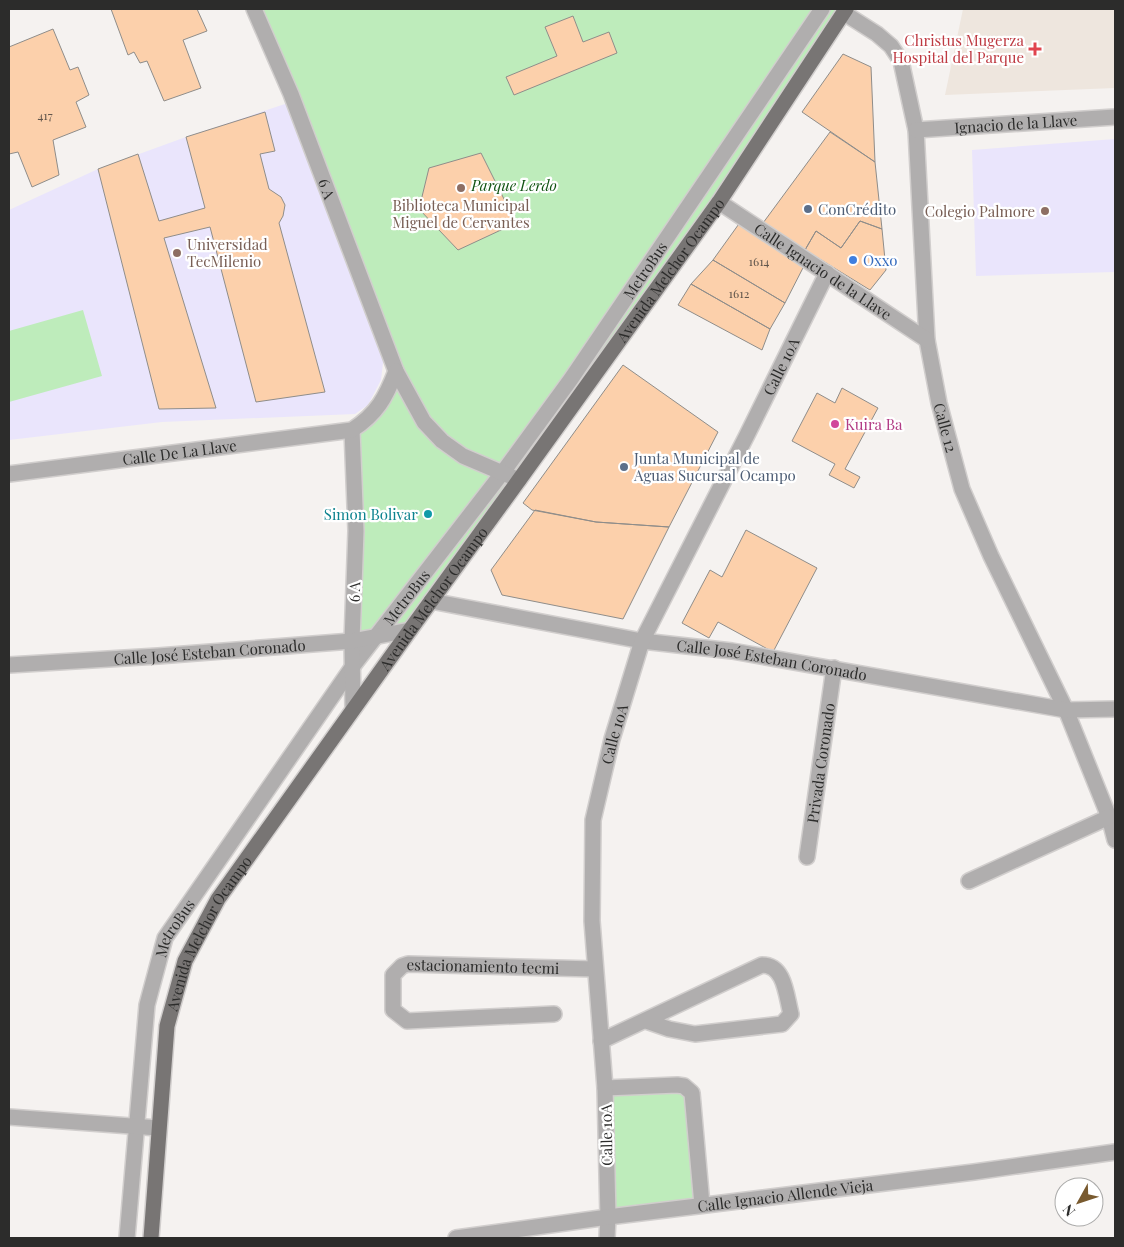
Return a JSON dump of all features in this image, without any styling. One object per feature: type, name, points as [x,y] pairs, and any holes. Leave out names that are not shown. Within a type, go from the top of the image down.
[{"type":"main road","name":"Avenida Melchor Ocampo","points":[[151,1238],[167,1026],[185,962],[218,899],[719,202],[845,11]]},
{"type":"street","name":"6 A","points":[[254,9],[290,94],[396,371],[424,422],[442,441],[463,456],[520,480]]},
{"type":"street","name":"MetroBus","points":[[127,1238],[147,1005],[165,938],[353,666],[503,472],[571,379],[822,9]]},
{"type":"street","name":"Calle 12","points":[[845,11],[891,46],[901,61],[916,130],[927,340],[939,403],[962,489],[991,556],[1066,710],[1108,817],[1115,840]]},
{"type":"street","name":"Ignacio de la Llave","points":[[916,130],[1115,117]]},
{"type":"street","name":"Calle Ignacio de la Llave","points":[[719,202],[927,340]]},
{"type":"street","name":"Calle 10A","points":[[606,1238],[608,1217],[605,1088],[592,921],[593,820],[612,739],[642,641],[827,273]]},
{"type":"street","points":[[352,430],[375,412],[386,397],[396,371]]},
{"type":"street","name":"6 A","points":[[352,430],[356,531],[352,641],[354,709]]},
{"type":"street","name":"Calle De La Llave","points":[[9,474],[352,430]]},
{"type":"street","name":"Calle José Esteban Coronado","points":[[431,601],[642,641],[732,651],[1066,710],[1115,708]]},
{"type":"street","name":"Calle José Esteban Coronado","points":[[9,665],[352,641],[410,630]]},
{"type":"street","name":"Privada Coronado","points":[[807,857],[834,668]]},
{"type":"street","points":[[969,881],[1108,817]]},
{"type":"street","name":"estacionamiento tecmi","points":[[554,1014],[407,1021],[393,1010],[394,975],[402,966],[408,964],[595,969]]},
{"type":"street","points":[[601,1041],[762,966],[770,965],[780,974],[791,1014],[782,1024],[695,1034],[669,1029],[646,1021]]},
{"type":"street","points":[[605,1088],[677,1085],[689,1089],[692,1093],[702,1205]]},
{"type":"street","points":[[9,1117],[158,1128]]},
{"type":"street","name":"Calle Ignacio Allende Vieja","points":[[456,1238],[702,1205],[974,1172],[1115,1152]]},
{"type":"shaded area","name":"Christus Mugerza Hospital del Parque","points":[[963,9],[1115,9],[1115,88],[945,95]]},
{"type":"shaded area","name":"Universidad TecMilenio","points":[[288,103],[384,354],[381,380],[368,405],[355,414],[162,422],[9,440],[9,210],[98,169]]},
{"type":"shaded area","name":"Colegio Palmore","points":[[1115,139],[1115,272],[976,276],[972,150]]},
{"type":"green space","name":"Parque Lerdo","points":[[252,9],[846,9],[410,630],[352,641],[352,430],[396,371]]},
{"type":"green space","points":[[83,310],[102,376],[9,402],[9,331]]},
{"type":"green space","points":[[605,1088],[688,1088],[702,1205],[608,1217]]},
{"type":"building","points":[[111,9],[197,9],[207,31],[183,40],[201,88],[164,101],[147,61],[140,63],[134,52],[128,55]]},
{"type":"building","points":[[573,16],[583,42],[609,32],[617,53],[514,95],[506,77],[557,56],[545,27]]},
{"type":"building","points":[[53,29],[70,70],[78,67],[89,95],[76,102],[86,127],[53,140],[59,175],[32,187],[18,152],[9,154],[9,47]]},
{"type":"building","points":[[843,54],[871,67],[875,162],[802,112]]},
{"type":"building","points":[[265,112],[275,151],[260,154],[269,189],[281,197],[285,205],[283,216],[279,223],[325,392],[256,402],[210,227],[164,238],[216,408],[159,409],[98,169],[138,154],[159,221],[205,208],[186,137]]},
{"type":"building","points":[[830,132],[875,162],[882,229],[860,221],[841,248],[816,231],[805,250],[763,223]]},
{"type":"building","name":"Biblioteca Municipal Miguel de Cervantes","points":[[481,153],[516,223],[458,250],[419,209],[429,168]]},
{"type":"building","points":[[741,221],[806,262],[785,303],[713,260]]},
{"type":"building","name":"Oxxo","points":[[860,221],[882,229],[886,270],[870,290],[805,250],[816,231],[841,248]]},
{"type":"building","points":[[713,260],[785,303],[770,329],[691,284]]},
{"type":"building","points":[[691,284],[770,329],[762,350],[678,305]]},
{"type":"building","name":"Junta Municipal de Aguas Sucursal Ocampo","points":[[623,365],[718,432],[669,527],[596,522],[532,510],[523,503]]},
{"type":"building","name":"Kuira Ba","points":[[842,388],[878,408],[845,469],[860,477],[854,488],[829,475],[835,464],[792,441],[817,393],[835,403]]},
{"type":"building","points":[[535,510],[596,522],[669,527],[623,619],[502,595],[491,570]]},
{"type":"building","points":[[746,530],[817,568],[773,652],[718,622],[709,638],[682,623],[710,570],[722,577]]},
{"type":"place","name":"Christus Mugerza Hospital del Parque","points":[[1035,49]]},
{"type":"place","name":"Biblioteca Municipal Miguel de Cervantes","points":[[461,188]]},
{"type":"place","name":"ConCrédito","points":[[808,209]]},
{"type":"place","name":"Colegio Palmore","points":[[1045,211]]},
{"type":"place","name":"Universidad TecMilenio","points":[[177,253]]},
{"type":"place","name":"Oxxo","points":[[853,260]]},
{"type":"place","name":"Kuira Ba","points":[[835,424]]},
{"type":"place","name":"Junta Municipal de Aguas Sucursal Ocampo","points":[[624,467]]},
{"type":"place","name":"Simon Bolivar","points":[[428,514]]}]
